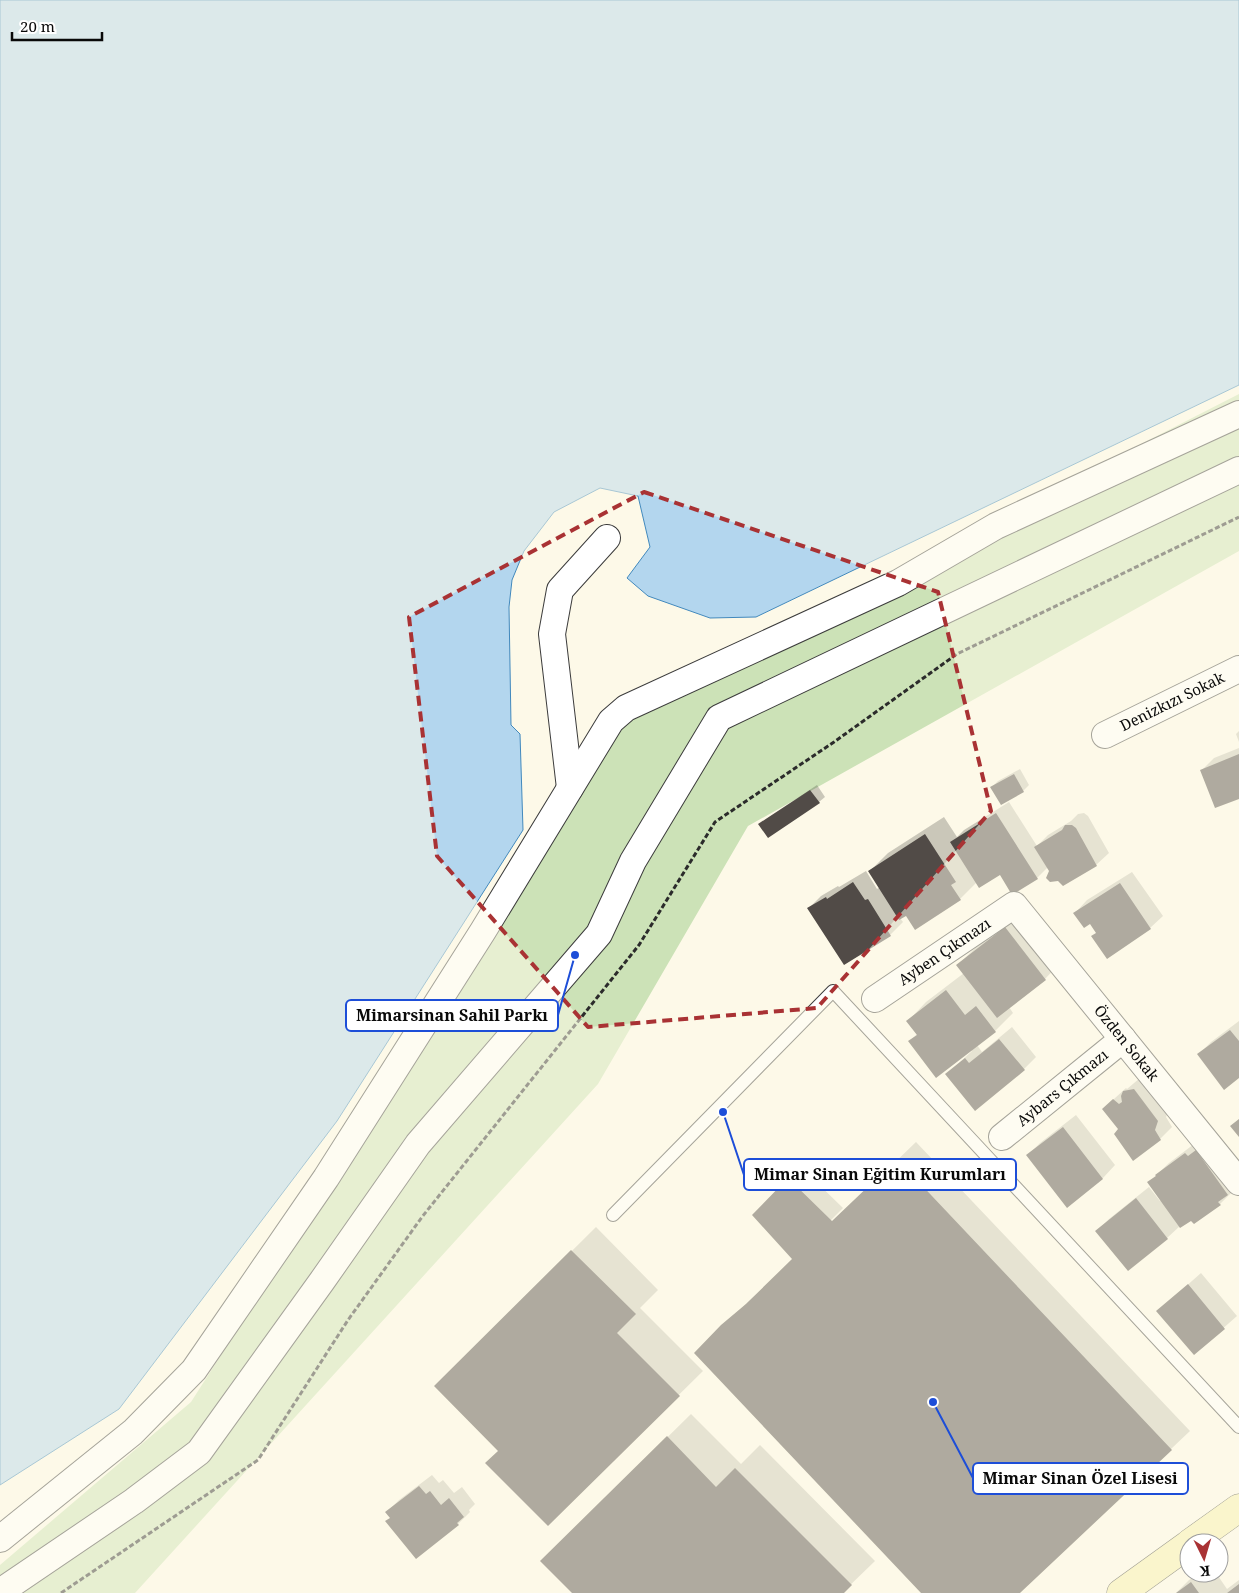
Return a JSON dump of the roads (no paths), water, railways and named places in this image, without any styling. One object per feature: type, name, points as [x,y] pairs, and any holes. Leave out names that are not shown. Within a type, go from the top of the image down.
[{"type":"main road","points":[[1205,1533],[1239,1508]]},
{"type":"main road","points":[[1136,1588],[1179,1553]]},
{"type":"street","points":[[0,1539],[133,1432],[194,1370],[326,1178],[483,931],[611,721],[626,708],[898,584],[996,526],[1239,414]]},
{"type":"street","points":[[0,1592],[134,1501],[199,1452],[418,1144],[599,934],[633,861],[719,718],[1239,470]]},
{"type":"street","points":[[570,788],[552,634],[560,590],[607,538]]},
{"type":"street","name":"Denizkızı Sokak","points":[[1105,735],[1239,669]]},
{"type":"street","name":"Ayben Çıkmazı","points":[[875,999],[1014,905]]},
{"type":"street","name":"Özden Sokak","points":[[1014,905],[1239,1182]]},
{"type":"street","name":"Aybars Çıkmazı","points":[[1002,1138],[1122,1038]]},
{"type":"lane","points":[[613,1215],[833,991],[1239,1427]]},
{"type":"water","points":[[0,0],[1239,0],[1239,385],[756,617],[710,618],[648,596],[627,578],[650,547],[638,496],[600,488],[554,512],[524,551],[512,580],[509,607],[511,725],[520,734],[523,830],[337,1121],[119,1409],[0,1485]]},
{"type":"place","name":"Mimarsinan Sahil Parkı","points":[[575,955]]},
{"type":"place","name":"Mimar Sinan Eğitim Kurumları","points":[[723,1112]]},
{"type":"place","name":"Mimar Sinan Özel Lisesi","points":[[933,1402]]}]
